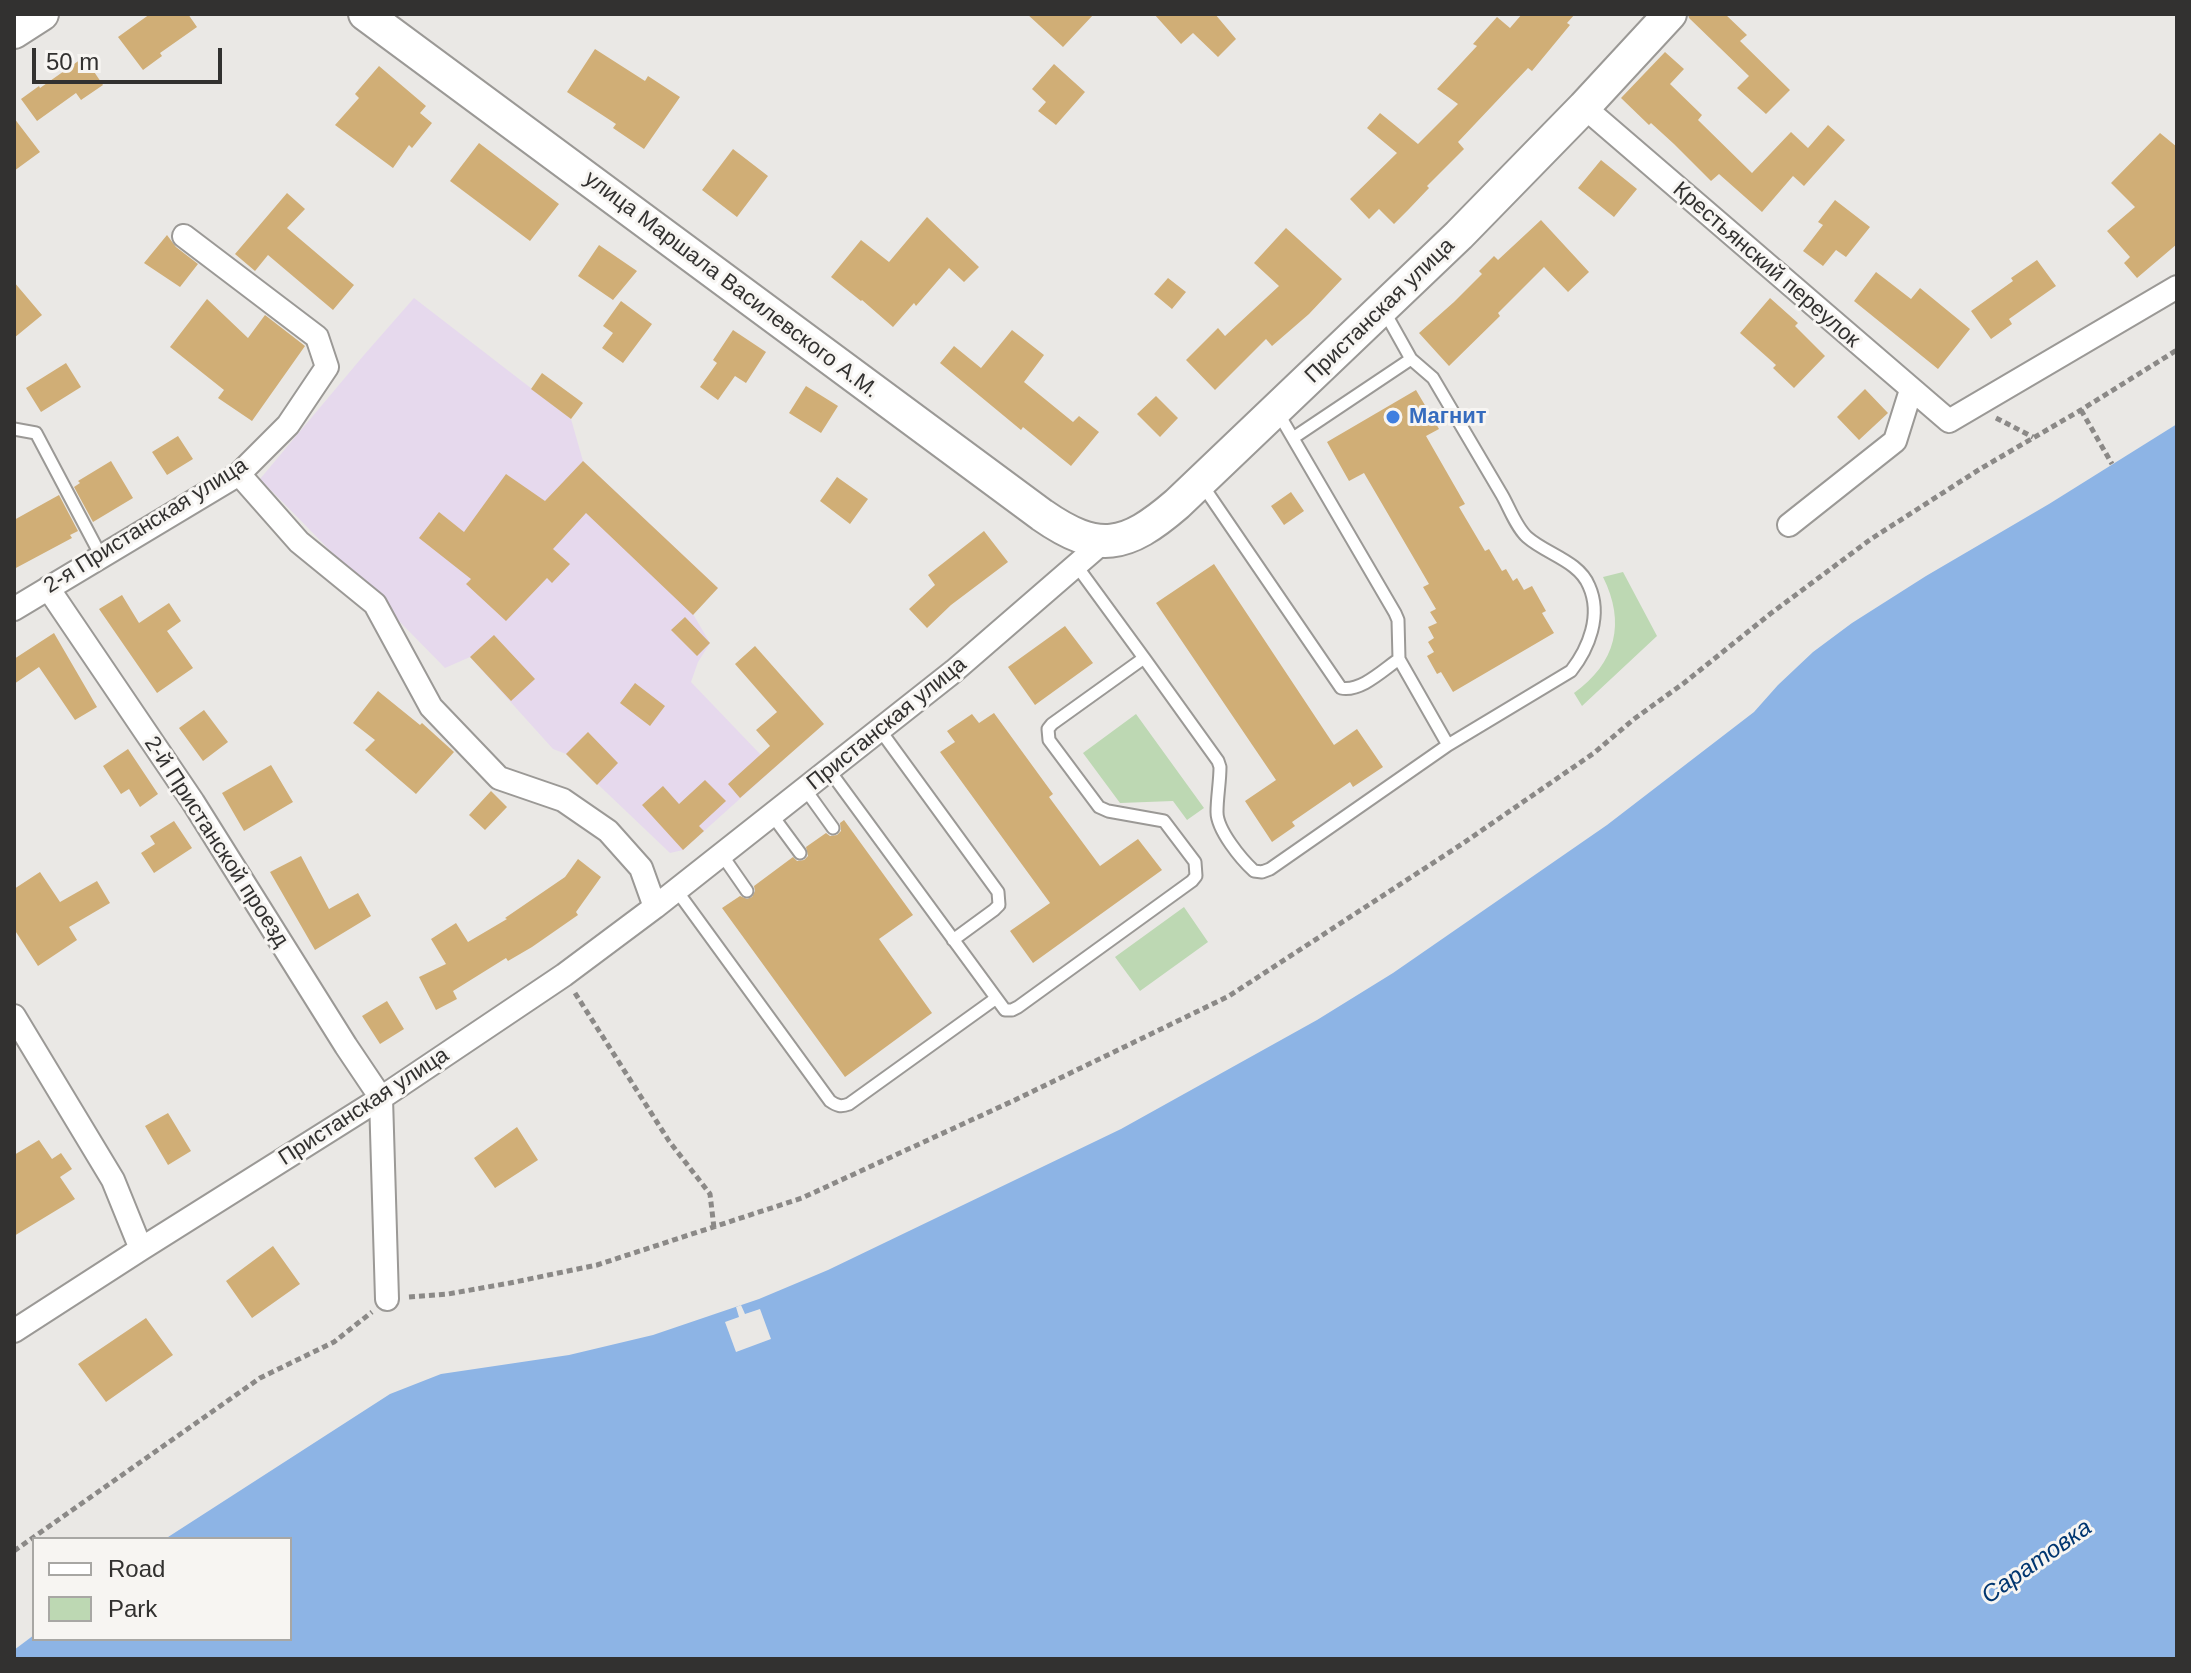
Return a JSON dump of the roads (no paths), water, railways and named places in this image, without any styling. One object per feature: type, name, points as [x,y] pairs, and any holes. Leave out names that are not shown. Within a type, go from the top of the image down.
[{"type":"street","points":[[14,32],[42,14]]},
{"type":"street","name":"улица Маршала Василевского А.М.","points":[[365,14],[1064,531],[1103,542]]},
{"type":"street","name":"Пристанская улица","points":[[14,1331],[381,1098],[564,975],[677,891],[954,671],[1103,542],[1119,541],[1146,530],[1459,235],[1670,14]]},
{"type":"street","name":"Крестьянский переулок","points":[[1584,107],[1949,421],[2177,287]]},
{"type":"street","name":"2-я Пристанская улица","points":[[14,609],[239,474],[288,425],[327,367],[317,337],[184,236]]},
{"type":"street","points":[[1789,525],[1895,441],[1911,390]]},
{"type":"street","points":[[239,474],[299,542],[375,604],[431,707],[499,778],[563,800],[608,831],[641,868],[655,907]]},
{"type":"street","name":"2-й Пристанской проезд","points":[[48,588],[193,802],[381,1098]]},
{"type":"street","points":[[14,1016],[113,1180],[141,1249]]},
{"type":"street","points":[[381,1098],[387,1299]]},
{"type":"lane","points":[[1076,565],[1218,761],[1218,821],[1254,871],[1270,869],[1448,745],[1571,671],[1589,643],[1593,626],[1589,585],[1582,574],[1526,536],[1433,378],[1411,359],[1382,309]]},
{"type":"lane","points":[[1293,438],[1411,359]]},
{"type":"lane","points":[[1276,410],[1395,613],[1399,659],[1448,745]]},
{"type":"lane","points":[[14,429],[36,433],[101,556]]},
{"type":"lane","points":[[1200,482],[1341,688],[1350,690],[1358,686],[1399,659]]},
{"type":"lane","points":[[829,770],[995,999],[1005,1010],[1012,1010],[1196,876],[1195,862],[1164,821],[1099,807],[1049,740],[1048,729],[1052,724],[1144,658]]},
{"type":"lane","points":[[880,730],[998,892],[999,905],[953,940]]},
{"type":"lane","points":[[805,789],[833,828]]},
{"type":"lane","points":[[772,815],[800,853]]},
{"type":"lane","points":[[722,855],[747,891]]},
{"type":"lane","points":[[677,891],[835,1105],[849,1104],[995,999]]},
{"type":"water","name":"Саратовка","points":[[2177,424],[2177,1659],[14,1659],[14,1650],[32,1636],[32,1641],[292,1641],[292,1537],[168,1537],[390,1394],[441,1374],[569,1355],[653,1335],[759,1299],[828,1270],[1121,1129],[1317,1020],[1393,973],[1607,825],[1754,712],[1813,652],[1852,623]]},
{"type":"place","name":"Магнит","points":[[1393,417]]}]
